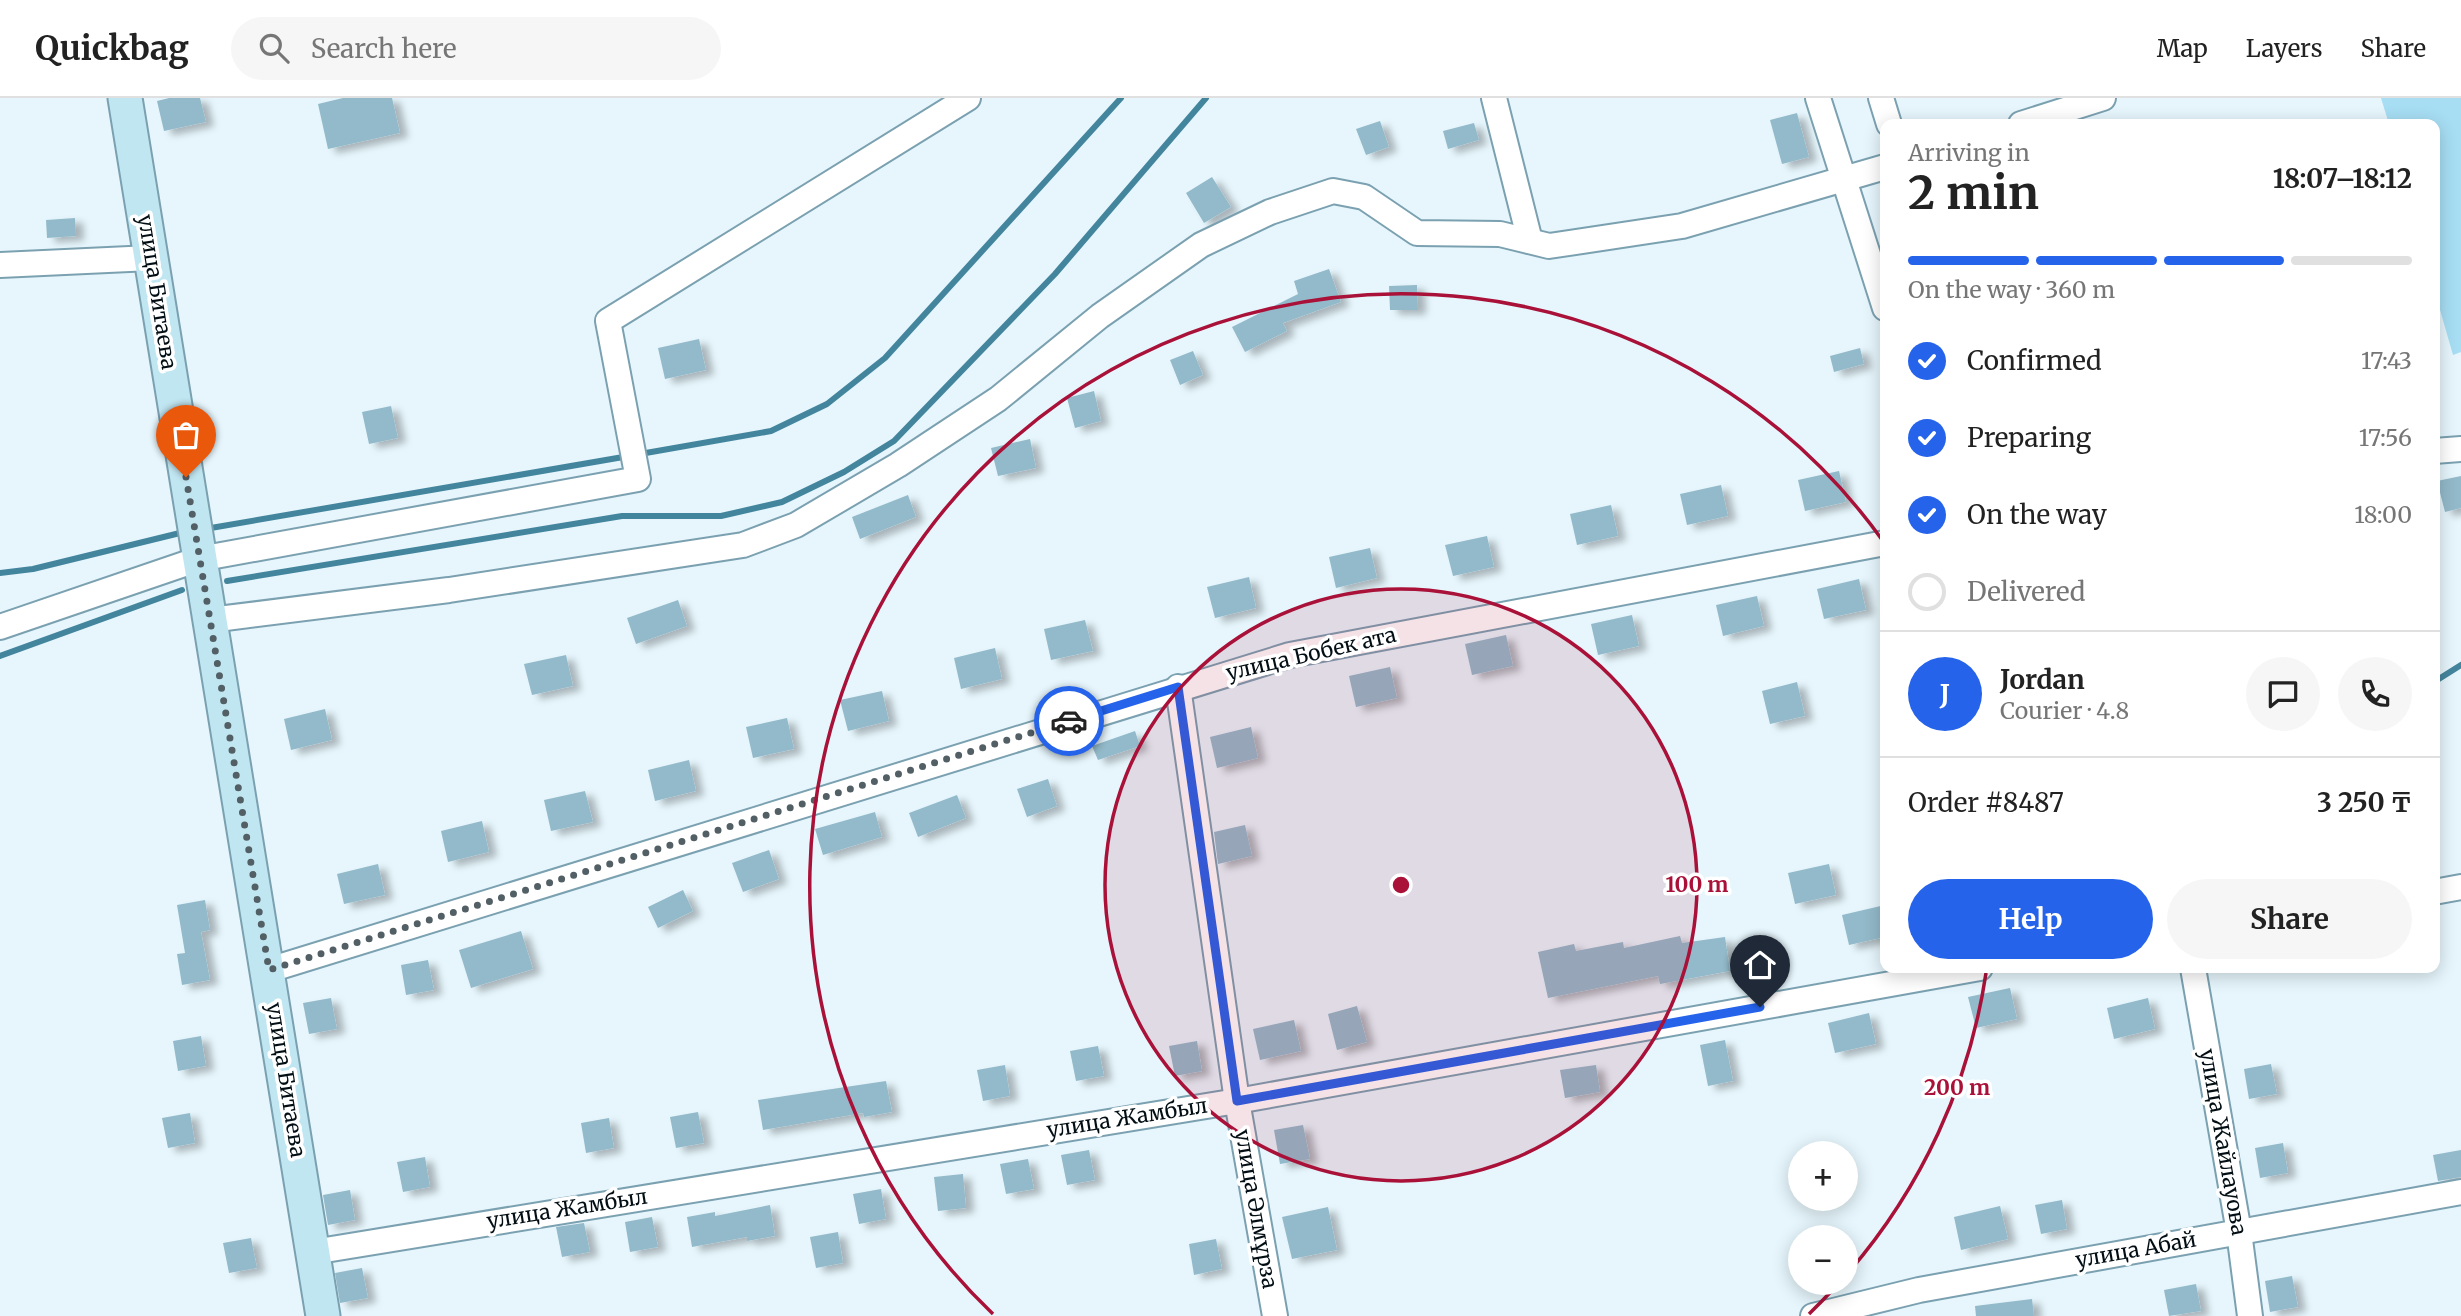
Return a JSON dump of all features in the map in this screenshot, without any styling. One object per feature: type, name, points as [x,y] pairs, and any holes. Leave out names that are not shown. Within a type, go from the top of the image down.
[{"type":"street","name":"улица Битаева","points":[[125,98],[269,970],[323,1316]]},
{"type":"street","points":[[0,627],[199,559],[638,479],[608,321],[968,98]]},
{"type":"street","points":[[1494,98],[1530,241]]},
{"type":"street","points":[[1818,98],[1880,292]]},
{"type":"street","points":[[1881,98],[1887,119]]},
{"type":"street","points":[[2037,119],[2103,98]]},
{"type":"street","points":[[210,620],[449,590],[743,545],[796,525],[898,465],[976,414],[1100,316],[1201,245],[1270,212],[1333,191],[1364,197],[1417,233],[1500,234],[1549,246],[1682,226],[1880,168]]},
{"type":"street","points":[[0,265],[151,258]]},
{"type":"street","points":[[2440,451],[2461,449]]},
{"type":"street","name":"улица Бобек ата","points":[[269,970],[1290,654],[1880,544]]},
{"type":"street","name":"улица Әлмұрза","points":[[1178,687],[1237,1101],[1275,1316]]},
{"type":"street","points":[[2440,891],[2461,887]]},
{"type":"street","name":"улица Жамбыл","points":[[313,1252],[1237,1101],[1952,973]]},
{"type":"street","name":"улица Жайлауова","points":[[2194,973],[2239,1232],[2250,1316]]},
{"type":"street","name":"улица Абай","points":[[1813,1316],[1919,1290],[2461,1192]]},
{"type":"shaded area","points":[[2381,98],[2461,98],[2461,352],[2453,355],[2440,310],[2440,119],[2387,119]]},
{"type":"building","points":[[169,98],[200,98],[206,122],[164,131],[157,101]]},
{"type":"building","points":[[343,98],[392,98],[400,133],[328,149],[318,104]]},
{"type":"building","points":[[1797,113],[1809,157],[1782,164],[1770,120]]},
{"type":"building","points":[[1380,121],[1389,147],[1366,155],[1356,129]]},
{"type":"building","points":[[1474,123],[1479,140],[1448,149],[1443,131]]},
{"type":"building","points":[[1212,177],[1231,207],[1204,223],[1186,193]]},
{"type":"building","points":[[75,218],[76,236],[47,238],[46,220]]},
{"type":"building","points":[[1329,269],[1341,302],[1283,323],[1287,331],[1245,352],[1232,327],[1298,294],[1294,281]]},
{"type":"building","points":[[1417,285],[1418,310],[1390,310],[1389,286]]},
{"type":"building","points":[[699,339],[706,370],[665,379],[658,348]]},
{"type":"building","points":[[1860,348],[1864,364],[1834,372],[1830,356]]},
{"type":"building","points":[[1193,351],[1203,375],[1180,385],[1170,360]]},
{"type":"building","points":[[1094,391],[1101,421],[1075,428],[1067,398]]},
{"type":"building","points":[[391,406],[398,438],[369,444],[362,412]]},
{"type":"building","points":[[1030,439],[1036,468],[998,476],[991,448]]},
{"type":"building","points":[[1839,471],[1846,502],[1805,511],[1798,480]]},
{"type":"building","points":[[2461,476],[2461,508],[2445,512],[2440,480]]},
{"type":"building","points":[[1721,485],[1728,516],[1687,525],[1680,494]]},
{"type":"building","points":[[908,495],[916,517],[860,539],[852,517]]},
{"type":"building","points":[[1611,505],[1618,536],[1577,545],[1570,514]]},
{"type":"building","points":[[1487,536],[1494,567],[1453,576],[1445,545]]},
{"type":"building","points":[[1370,548],[1377,578],[1336,588],[1329,557]]},
{"type":"building","points":[[1249,577],[1256,608],[1215,618],[1207,587]]},
{"type":"building","points":[[1859,579],[1866,610],[1824,619],[1817,589]]},
{"type":"building","points":[[1757,596],[1764,626],[1723,636],[1716,605]]},
{"type":"building","points":[[678,600],[687,626],[636,644],[627,618]]},
{"type":"building","points":[[1632,615],[1639,646],[1598,655],[1591,624]]},
{"type":"building","points":[[1085,620],[1093,651],[1051,660],[1044,629]]},
{"type":"building","points":[[1506,635],[1513,666],[1472,675],[1465,644]]},
{"type":"building","points":[[995,648],[1002,679],[961,689],[954,658]]},
{"type":"building","points":[[566,655],[573,686],[532,695],[524,664]]},
{"type":"building","points":[[1390,667],[1397,698],[1356,707],[1349,676]]},
{"type":"building","points":[[1797,682],[1805,716],[1770,724],[1762,691]]},
{"type":"building","points":[[882,691],[889,721],[848,731],[840,700]]},
{"type":"building","points":[[325,709],[332,740],[291,750],[284,719]]},
{"type":"building","points":[[787,718],[794,749],[753,758],[746,727]]},
{"type":"building","points":[[1251,727],[1258,758],[1217,768],[1210,737]]},
{"type":"building","points":[[1135,731],[1140,746],[1098,760],[1092,746]]},
{"type":"building","points":[[689,760],[696,791],[655,801],[648,770]]},
{"type":"building","points":[[1048,779],[1057,806],[1027,817],[1017,789]]},
{"type":"building","points":[[585,791],[593,822],[551,831],[544,800]]},
{"type":"building","points":[[957,795],[966,818],[918,837],[909,813]]},
{"type":"building","points":[[875,812],[882,837],[823,855],[815,829]]},
{"type":"building","points":[[482,821],[489,852],[448,862],[441,831]]},
{"type":"building","points":[[1245,825],[1252,856],[1218,864],[1214,832]]},
{"type":"building","points":[[769,850],[779,879],[743,892],[732,863]]},
{"type":"building","points":[[378,864],[385,895],[344,904],[337,874]]},
{"type":"building","points":[[1829,864],[1836,895],[1795,904],[1788,873]]},
{"type":"building","points":[[683,890],[693,911],[658,928],[648,907]]},
{"type":"building","points":[[205,900],[210,930],[201,932],[210,980],[182,985],[177,954],[185,953],[177,905]]},
{"type":"building","points":[[1880,906],[1880,938],[1849,945],[1842,915]]},
{"type":"building","points":[[521,931],[533,969],[471,988],[459,950]]},
{"type":"building","points":[[1680,936],[1682,943],[1725,937],[1730,971],[1660,984],[1658,976],[1548,998],[1538,952],[1574,944],[1576,951],[1623,942],[1624,948]]},
{"type":"building","points":[[428,960],[434,990],[406,995],[401,965]]},
{"type":"building","points":[[2010,988],[2017,1019],[1976,1028],[1968,997]]},
{"type":"building","points":[[331,998],[337,1029],[309,1034],[303,1003]]},
{"type":"building","points":[[2148,998],[2155,1029],[2114,1039],[2107,1008]]},
{"type":"building","points":[[1357,1006],[1367,1042],[1337,1050],[1328,1014]]},
{"type":"building","points":[[1869,1013],[1876,1044],[1835,1053],[1828,1023]]},
{"type":"building","points":[[1294,1020],[1301,1051],[1260,1060],[1253,1029]]},
{"type":"building","points":[[201,1036],[206,1066],[178,1071],[173,1041]]},
{"type":"building","points":[[1725,1040],[1733,1081],[1708,1086],[1700,1045]]},
{"type":"building","points":[[1197,1041],[1202,1071],[1175,1076],[1169,1046]]},
{"type":"building","points":[[1098,1046],[1104,1076],[1076,1081],[1070,1051]]},
{"type":"building","points":[[2271,1064],[2277,1094],[2249,1099],[2244,1069]]},
{"type":"building","points":[[1005,1065],[1010,1096],[983,1101],[977,1070]]},
{"type":"building","points":[[1596,1065],[1600,1092],[1565,1098],[1560,1070]]},
{"type":"building","points":[[886,1081],[892,1112],[864,1117],[863,1113],[763,1130],[758,1100]]},
{"type":"building","points":[[698,1112],[704,1143],[676,1148],[670,1117]]},
{"type":"building","points":[[190,1113],[195,1143],[168,1148],[162,1118]]},
{"type":"building","points":[[609,1118],[614,1148],[586,1153],[581,1123]]},
{"type":"building","points":[[1303,1125],[1310,1159],[1280,1164],[1274,1130]]},
{"type":"building","points":[[2283,1143],[2288,1173],[2260,1178],[2255,1148]]},
{"type":"building","points":[[1089,1150],[1095,1180],[1067,1185],[1061,1155]]},
{"type":"building","points":[[2461,1150],[2461,1177],[2438,1181],[2433,1155]]},
{"type":"building","points":[[425,1157],[430,1187],[403,1192],[397,1162]]},
{"type":"building","points":[[1028,1159],[1034,1189],[1006,1194],[1000,1164]]},
{"type":"building","points":[[963,1174],[966,1208],[938,1211],[934,1177]]},
{"type":"building","points":[[881,1189],[886,1219],[859,1224],[853,1194]]},
{"type":"building","points":[[350,1190],[355,1220],[328,1225],[323,1195]]},
{"type":"building","points":[[2062,1200],[2067,1229],[2041,1234],[2035,1205]]},
{"type":"building","points":[[770,1205],[775,1236],[747,1241],[747,1237],[692,1247],[687,1217],[715,1212],[715,1216]]},
{"type":"building","points":[[2000,1206],[2008,1239],[1961,1250],[1954,1217]]},
{"type":"building","points":[[1328,1207],[1337,1250],[1292,1259],[1282,1217]]},
{"type":"building","points":[[652,1217],[658,1247],[630,1252],[625,1222]]},
{"type":"building","points":[[584,1223],[590,1252],[562,1257],[556,1227]]},
{"type":"building","points":[[838,1232],[843,1263],[816,1268],[810,1237]]},
{"type":"building","points":[[251,1238],[257,1268],[229,1273],[223,1243]]},
{"type":"building","points":[[1216,1239],[1222,1269],[1194,1275],[1189,1244]]},
{"type":"building","points":[[362,1268],[368,1298],[340,1303],[335,1273]]},
{"type":"building","points":[[2292,1276],[2298,1307],[2270,1312],[2265,1281]]},
{"type":"building","points":[[2196,1284],[2201,1311],[2169,1316],[2164,1290]]},
{"type":"building","points":[[2032,1299],[2034,1316],[1976,1316],[1975,1306]]},
{"type":"waterway","points":[[640,454],[771,431],[827,404],[885,358],[1121,98]]},
{"type":"waterway","points":[[227,581],[622,516],[721,516],[782,502],[844,472],[894,441],[1055,274],[1206,98]]},
{"type":"waterway","points":[[205,529],[629,456]]},
{"type":"waterway","points":[[0,573],[33,569],[184,532]]},
{"type":"waterway","points":[[0,656],[182,590]]},
{"type":"waterway","points":[[2440,678],[2461,665]]},
{"type":"way so far","points":[[186,477],[269,970],[1069,721]]},
{"type":"route","points":[[1069,721],[1178,687],[1237,1101],[1760,1007]]}]
